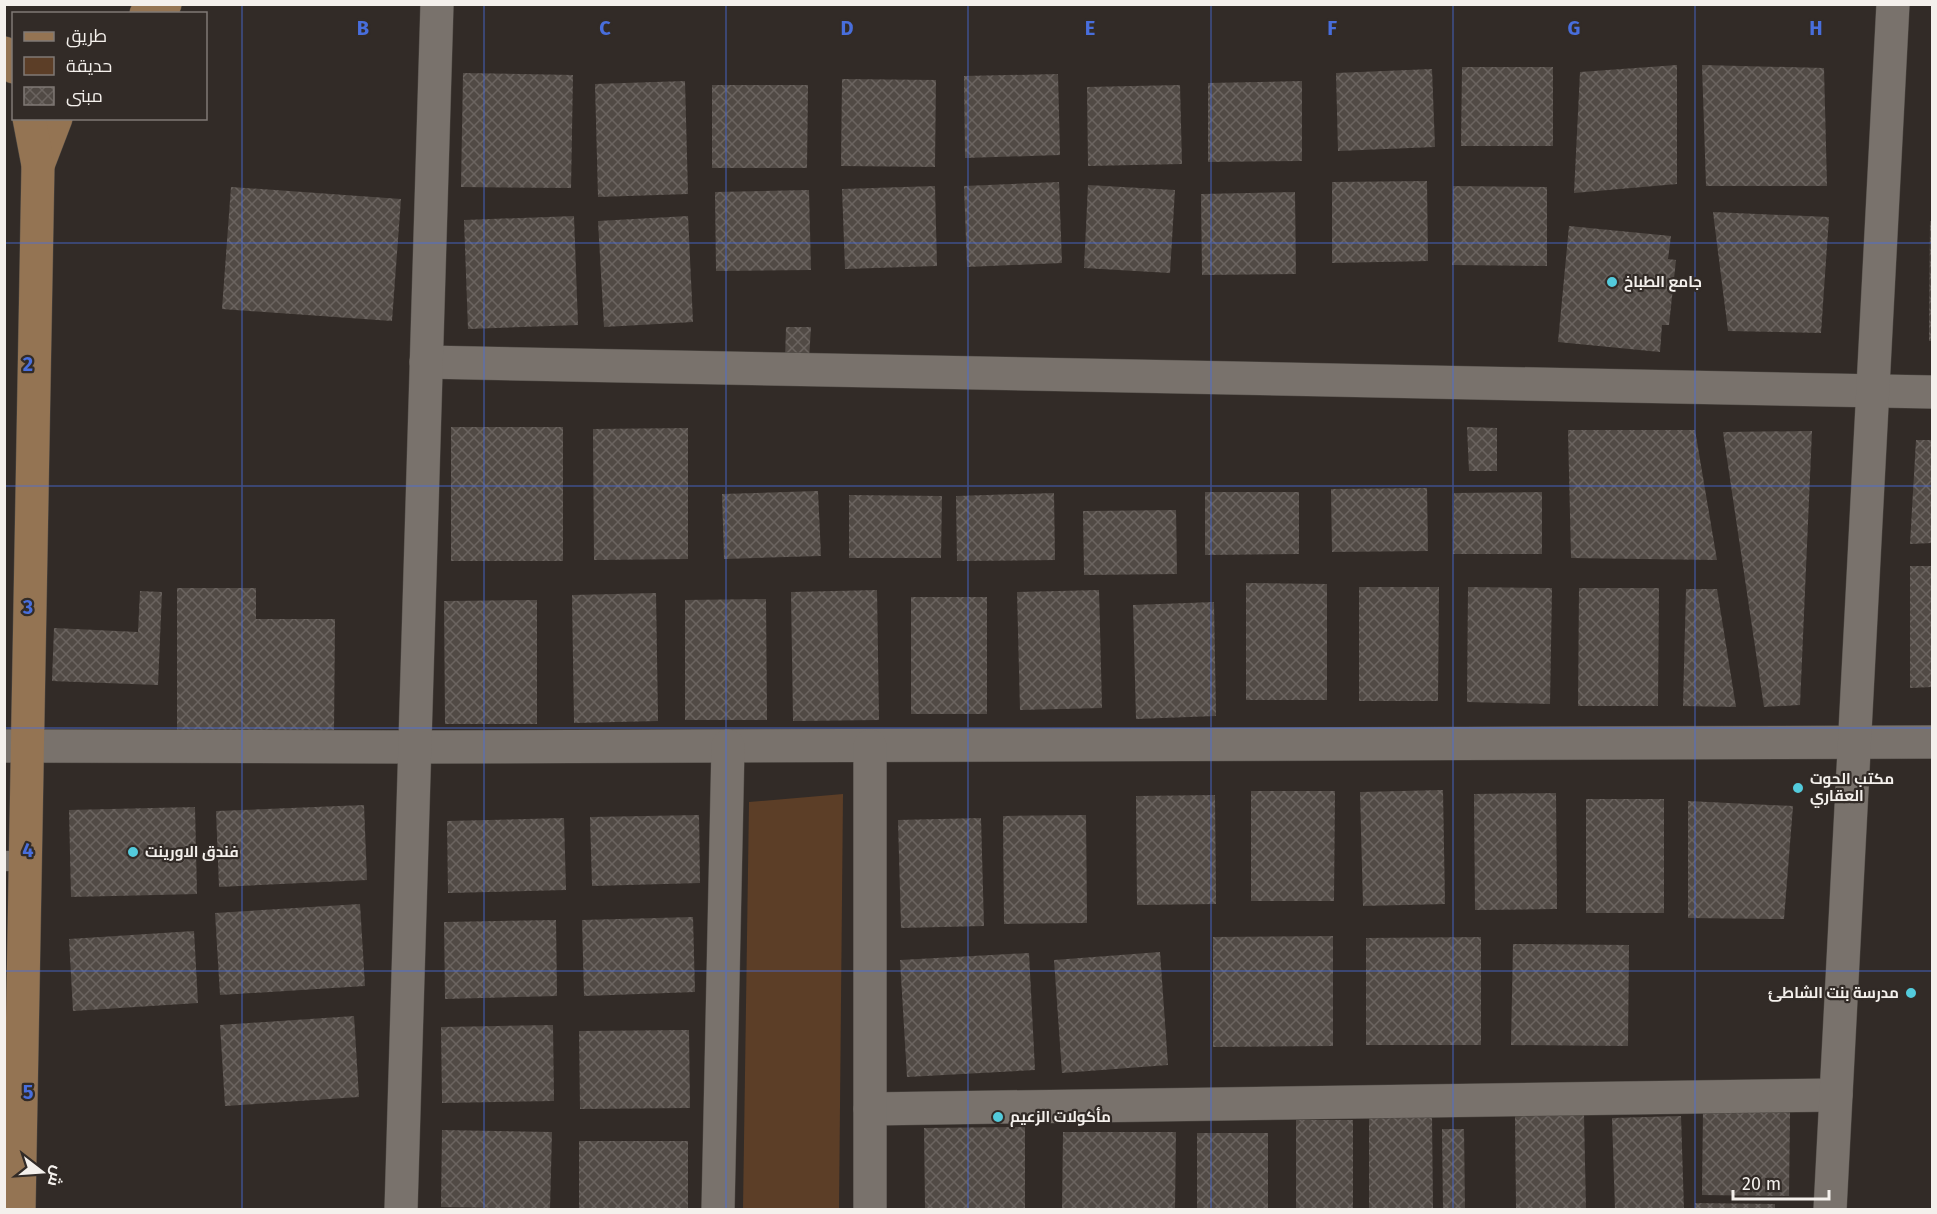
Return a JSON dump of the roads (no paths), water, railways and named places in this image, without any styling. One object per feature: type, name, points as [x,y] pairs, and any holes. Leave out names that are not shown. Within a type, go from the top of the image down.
[{"type":"main road","points":[[150,12],[165,4]]},
{"type":"main road","points":[[19,1209],[16,746],[38,165],[29,120]]},
{"type":"main road","points":[[38,165],[55,120]]},
{"type":"street","points":[[401,1209],[437,4]]},
{"type":"street","points":[[1830,1209],[1893,4]]},
{"type":"street","points":[[426,362],[1932,392]]},
{"type":"street","points":[[16,746],[415,747],[1932,742]]},
{"type":"street","points":[[717,1209],[728,746]]},
{"type":"street","points":[[870,746],[870,1209]]},
{"type":"street","points":[[870,1109],[1836,1095]]},
{"type":"place","name":"جامع الطباخ","points":[[1612,282]]},
{"type":"place","name":"مكتب الحوت العقاري","points":[[1798,788]]},
{"type":"place","name":"فندق الاورينت","points":[[133,852]]},
{"type":"place","name":"مدرسة بنت الشاطئ","points":[[1911,993]]},
{"type":"place","name":"مأكولات الزعيم","points":[[998,1117]]}]
